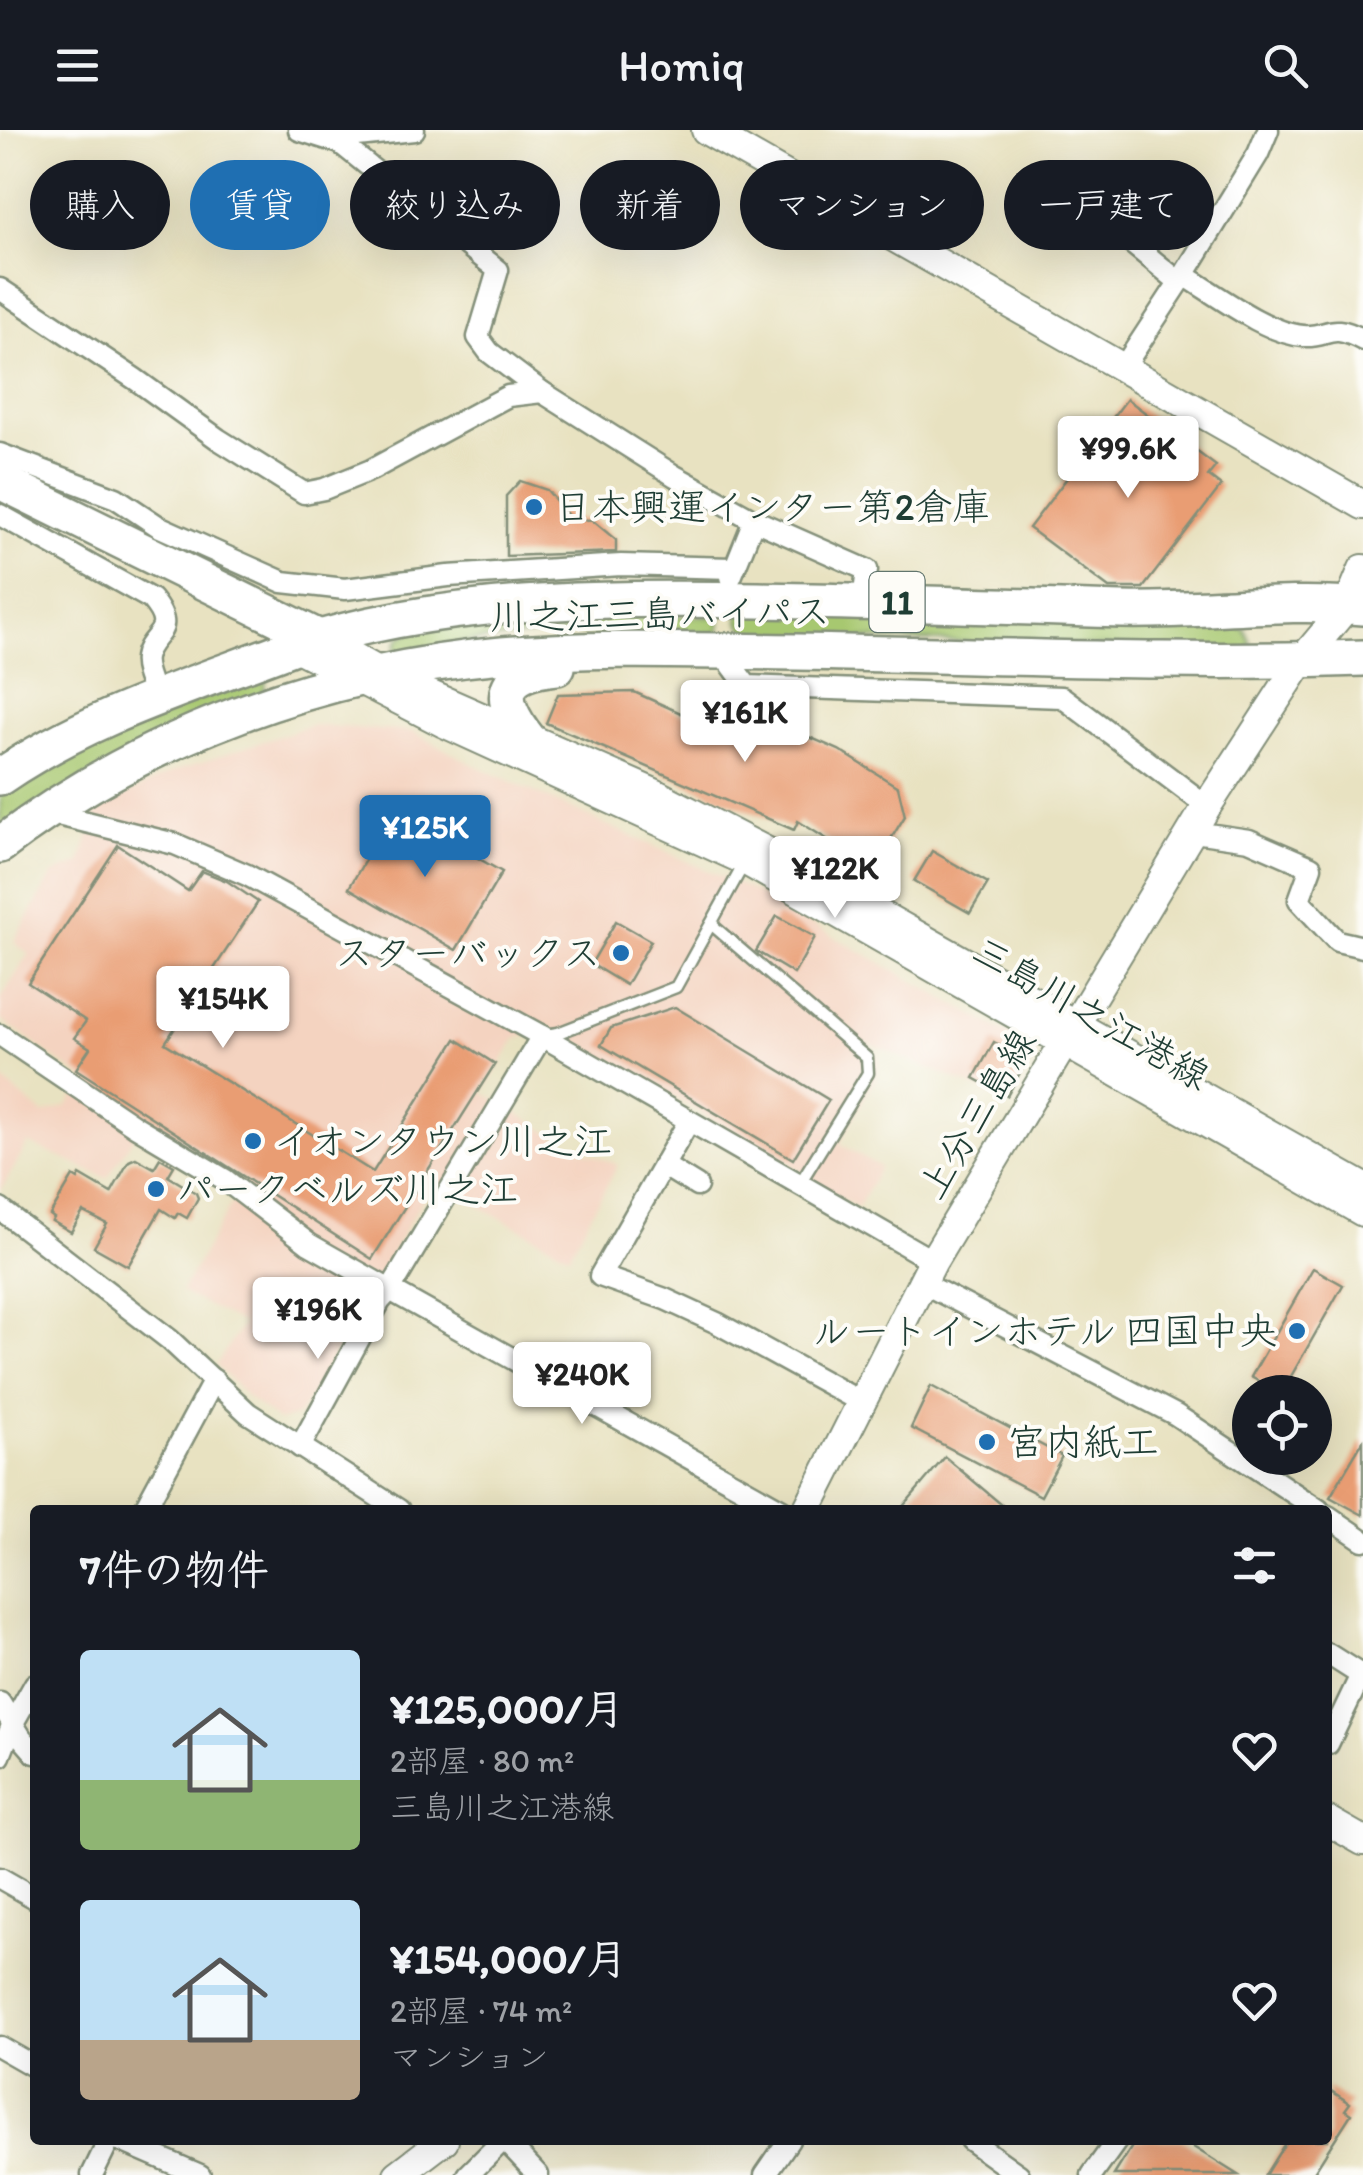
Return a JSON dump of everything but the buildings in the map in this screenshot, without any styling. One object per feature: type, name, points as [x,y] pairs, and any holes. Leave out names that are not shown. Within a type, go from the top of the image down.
[{"type":"highway","points":[[0,483],[207,602],[306,642]]},
{"type":"highway","name":"川之江三島バイパス","points":[[0,777],[41,749],[156,698],[306,642],[432,615],[525,604],[664,598],[730,583],[863,601],[1154,611],[1355,606]]},
{"type":"highway","name":"川之江三島バイパス","points":[[0,845],[44,812],[122,766],[186,736],[293,696],[369,677],[503,655],[722,652],[1138,661],[1363,658]]},
{"type":"highway","points":[[528,739],[510,717],[506,702],[512,681],[522,673],[722,652]]},
{"type":"main road","points":[[706,130],[1363,505]]},
{"type":"main road","name":"上分三島線","points":[[810,1505],[927,1271],[1208,806],[1302,660],[1355,606],[1363,570]]},
{"type":"main road","name":"三島川之江港線","points":[[306,642],[369,677],[746,862],[1363,1187]]},
{"type":"main road","name":"三島川之江港線","points":[[369,677],[654,793],[790,862],[1363,1212]]},
{"type":"main road","points":[[1332,1823],[1363,1841]]},
{"type":"main road","points":[[398,2175],[437,2145]]},
{"type":"street","points":[[299,130],[340,143],[498,270],[478,336],[489,352],[542,392],[675,476],[754,520],[867,570],[863,601]]},
{"type":"street","points":[[329,139],[414,130]]},
{"type":"street","points":[[1123,368],[1258,154],[1268,130]]},
{"type":"street","points":[[1143,250],[1181,278],[1269,326],[1306,337],[1329,330],[1361,334]]},
{"type":"street","points":[[0,290],[304,494],[370,470],[508,396],[542,392]]},
{"type":"street","points":[[0,454],[116,498],[158,526],[283,582],[345,589],[448,576],[621,566],[730,583],[754,520]]},
{"type":"street","points":[[0,515],[151,600],[161,611],[163,624],[144,660],[156,698]]},
{"type":"street","points":[[722,652],[746,686],[1062,697],[1208,806]]},
{"type":"street","points":[[44,812],[175,844],[247,876],[542,1036],[799,1184],[927,1271],[1176,1415],[1311,1505]]},
{"type":"street","points":[[1194,832],[1249,840],[1311,867],[1299,900],[1337,942],[1363,947]]},
{"type":"street","points":[[0,1035],[136,1126],[224,1178],[310,1244],[773,1505]]},
{"type":"street","points":[[300,1447],[380,1302],[542,1036]]},
{"type":"street","points":[[689,1121],[600,1276],[717,1323],[862,1402]]},
{"type":"street","points":[[663,1165],[697,1186]]},
{"type":"street","points":[[0,1209],[170,1340],[248,1412],[391,1505]]},
{"type":"street","points":[[147,1505],[214,1380]]},
{"type":"street","points":[[1332,1519],[1363,1540]]},
{"type":"street","points":[[1332,1657],[1361,1676],[1332,1736]]},
{"type":"street","points":[[0,1756],[30,1693]]},
{"type":"street","points":[[0,1703],[30,1746]]},
{"type":"street","points":[[0,1878],[30,1895]]},
{"type":"street","points":[[0,2047],[30,2064]]},
{"type":"street","points":[[92,2175],[107,2145]]},
{"type":"street","points":[[131,2145],[200,2175]]},
{"type":"street","points":[[468,2175],[499,2145]]},
{"type":"street","points":[[509,2145],[538,2175]]},
{"type":"street","points":[[765,2175],[786,2145]]},
{"type":"street","points":[[977,2145],[1019,2175]]},
{"type":"street","points":[[1092,2175],[1113,2145]]},
{"type":"lane","points":[[542,1036],[676,987],[746,862]]},
{"type":"lane","points":[[711,924],[867,1058],[868,1073],[799,1184]]},
{"type":"shaded area","name":"イオンタウン川之江","points":[[312,725],[413,732],[472,764],[755,892],[1028,1046],[1032,1057],[1008,1101],[866,1042],[878,1060],[877,1074],[840,1144],[880,1167],[858,1208],[822,1188],[791,1164],[548,1026],[516,1039],[483,1092],[567,1144],[618,1165],[569,1255],[433,1181],[299,1415],[279,1421],[249,1399],[216,1365],[243,1324],[181,1292],[244,1182],[145,1120],[107,1178],[28,1143],[0,1192],[0,1078],[43,1114],[67,1106],[86,1081],[0,1019],[0,1000],[29,954],[14,942],[53,874],[80,863],[98,809],[172,772]]},
{"type":"green space","points":[[739,610],[1236,625],[1245,630],[1251,644],[1246,651],[780,636],[748,633],[739,621]]},
{"type":"green space","points":[[549,614],[720,617],[719,633],[631,638],[563,633],[396,653],[400,637],[413,631]]},
{"type":"green space","points":[[266,679],[264,692],[0,830],[0,792],[30,773],[194,699]]},
{"type":"place","name":"日本興運インター第2倉庫","points":[[534,507]]},
{"type":"place","name":"スターバックス","points":[[621,953]]},
{"type":"place","name":"イオンタウン川之江","points":[[253,1141]]},
{"type":"place","name":"パークベルズ川之江","points":[[156,1189]]},
{"type":"place","name":"ルートインホテル 四国中央","points":[[1297,1331]]},
{"type":"place","name":"宮内紙工","points":[[987,1442]]}]
